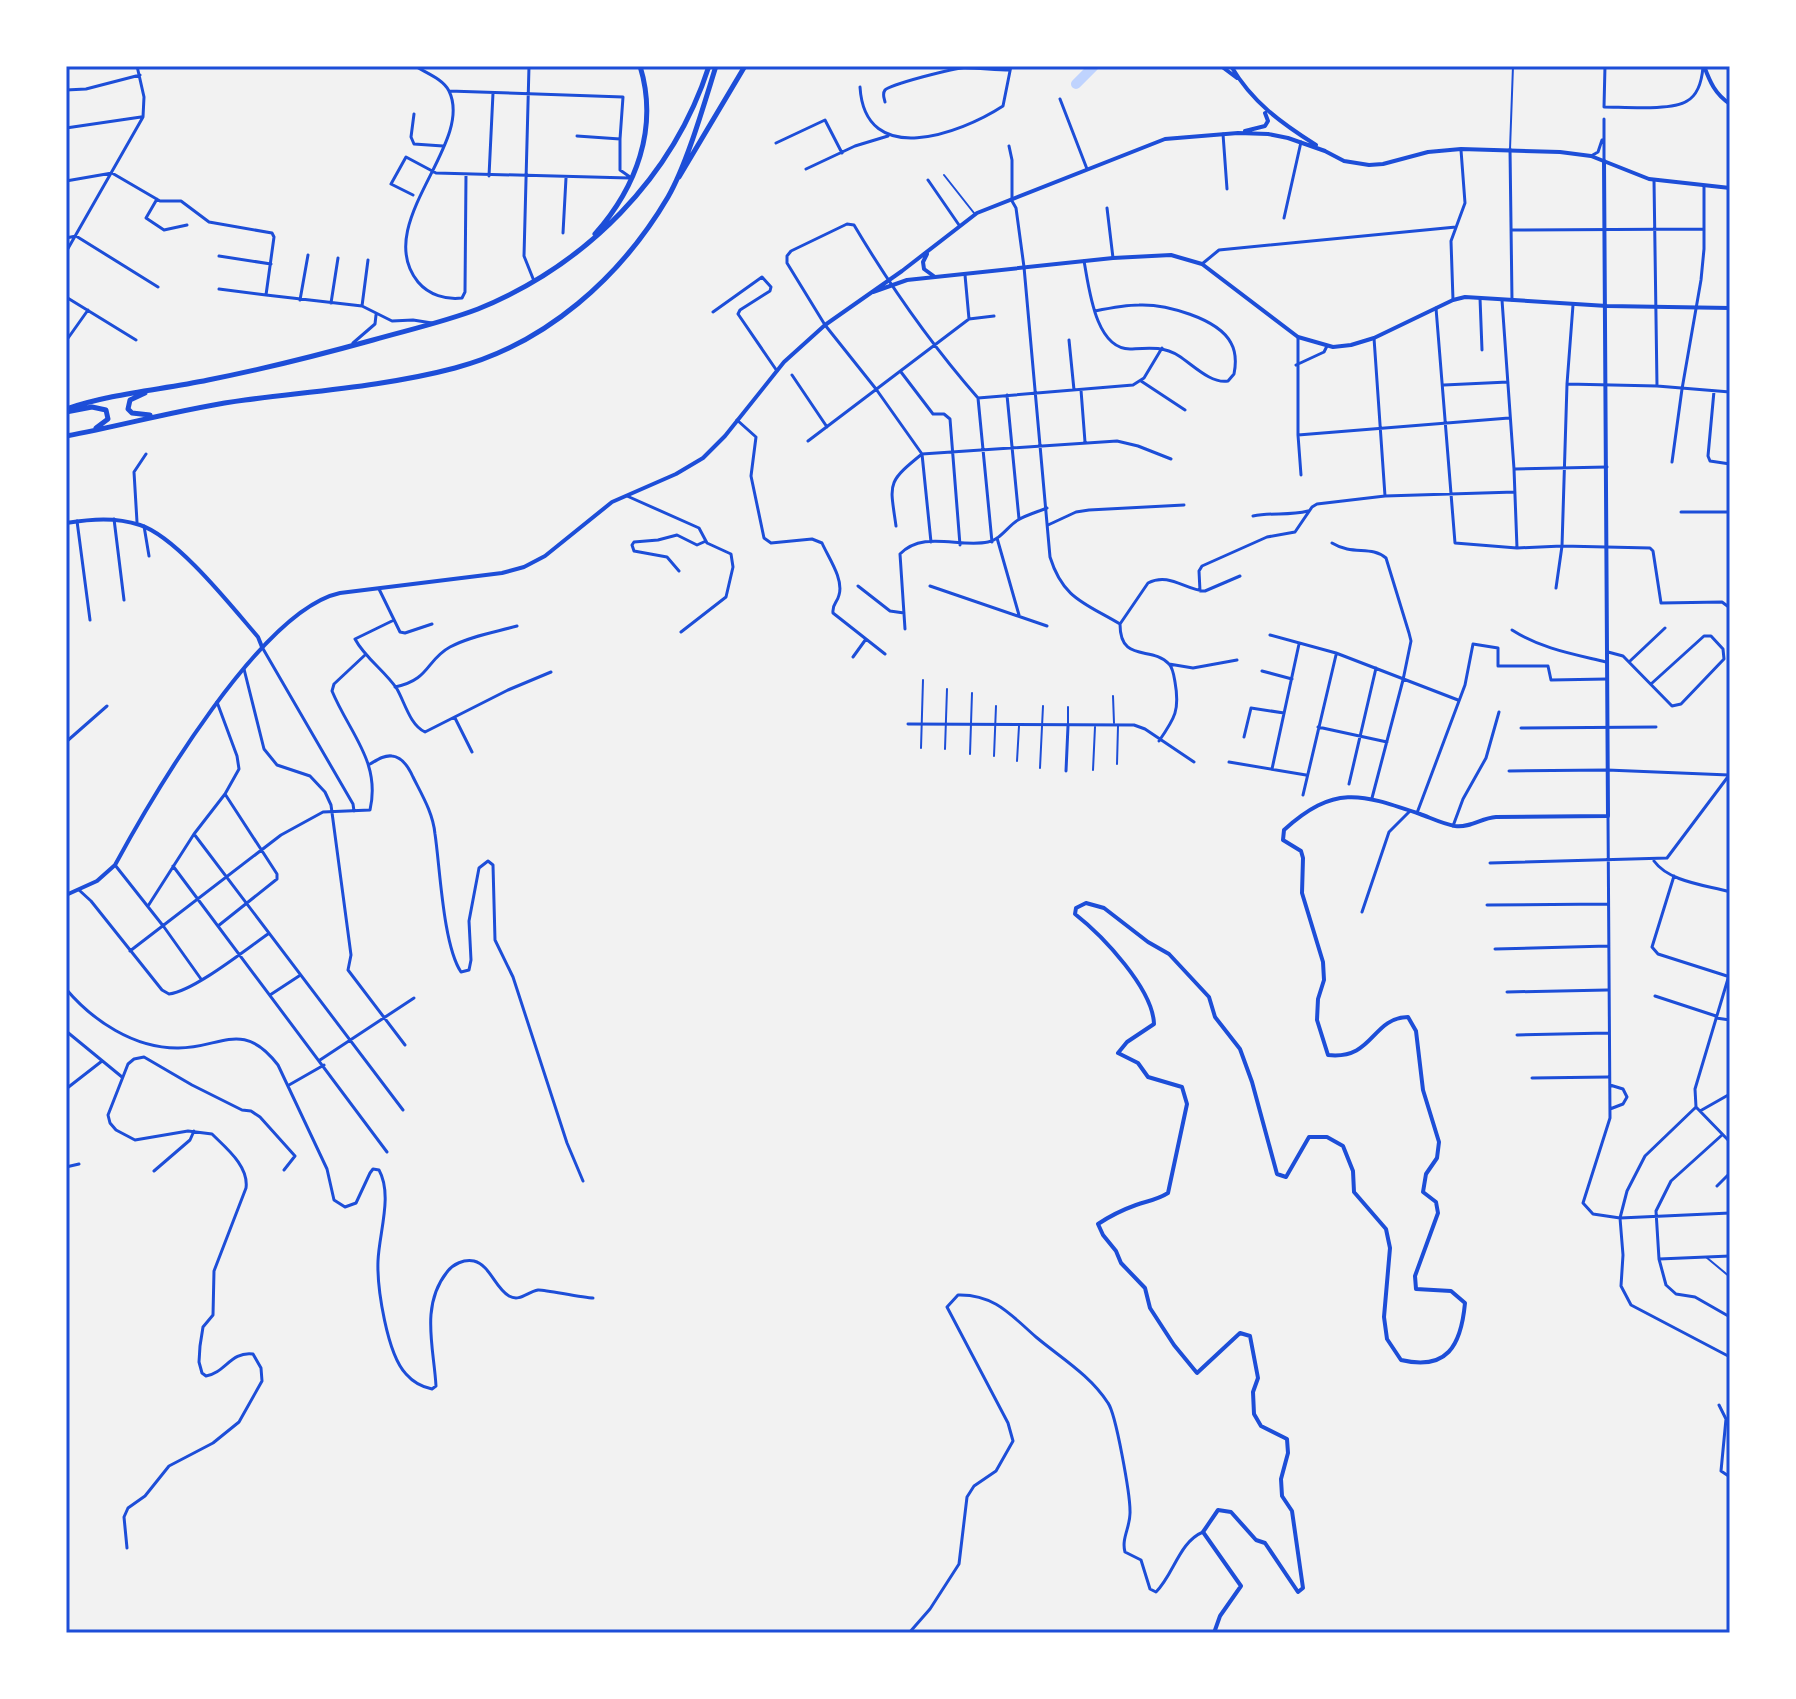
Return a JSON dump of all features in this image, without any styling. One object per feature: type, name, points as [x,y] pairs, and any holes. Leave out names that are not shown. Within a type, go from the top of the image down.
[{"type":"highway","points":[[580,251],[616,210],[633,179],[643,151],[646,118],[640,66]]},
{"type":"highway","points":[[66,410],[113,395],[228,376],[352,346],[478,309],[534,281],[580,251],[615,220],[663,160],[698,98],[709,66]]},
{"type":"highway","points":[[669,195],[716,66]]},
{"type":"highway","points":[[66,436],[222,403],[442,371],[493,355],[555,321],[598,287],[628,253],[669,195],[745,66]]},
{"type":"highway","points":[[156,416],[132,413],[128,404],[134,397],[157,389]]},
{"type":"highway","points":[[66,410],[92,407],[107,412],[105,423],[76,434]]},
{"type":"street","points":[[66,252],[143,117],[137,66]]},
{"type":"street","points":[[415,66],[442,82],[449,91],[453,125],[432,170],[404,245],[414,276],[423,287],[445,298],[462,298],[465,292],[466,174]]},
{"type":"street","points":[[529,66],[524,256],[534,281]]},
{"type":"street","points":[[1221,66],[1286,127],[1344,161],[1369,165],[1428,152],[1510,149],[1591,156],[1654,180],[1730,188]]},
{"type":"street","points":[[1231,66],[1238,79]]},
{"type":"street","points":[[1486,67],[1513,66],[1510,149],[1512,300]]},
{"type":"street","points":[[1605,66],[1604,107],[1678,105],[1694,95],[1704,66]]},
{"type":"street","points":[[1704,66],[1715,90],[1730,104]]},
{"type":"street","points":[[806,169],[889,136],[939,135],[991,114],[1005,102],[1011,68],[962,67],[895,85],[886,89],[883,95],[885,102]]},
{"type":"street","points":[[66,90],[86,89],[140,75]]},
{"type":"street","points":[[860,87],[862,102],[873,123],[889,136]]},
{"type":"street","points":[[449,91],[623,97],[620,170],[633,179]]},
{"type":"street","points":[[489,176],[493,93]]},
{"type":"street","points":[[1060,99],[1087,169]]},
{"type":"street","points":[[1238,133],[1265,126],[1267,118],[1262,107]]},
{"type":"street","points":[[414,114],[411,137],[414,144],[443,146]]},
{"type":"street","points":[[66,128],[143,117]]},
{"type":"street","points":[[1604,119],[1610,1118],[1583,1203],[1593,1214],[1620,1218],[1730,1213]]},
{"type":"street","points":[[776,143],[825,120],[842,153]]},
{"type":"street","points":[[66,895],[105,875],[115,865],[217,702],[262,647],[294,617],[318,601],[331,595],[469,579],[524,567],[557,548],[591,518],[703,458],[777,371],[825,325],[889,284],[975,214],[1010,198],[1156,141],[1238,133],[1274,134],[1325,151]]},
{"type":"street","points":[[1223,134],[1227,189]]},
{"type":"street","points":[[577,136],[620,139]]},
{"type":"street","points":[[1591,156],[1598,152],[1604,137]]},
{"type":"street","points":[[1284,218],[1301,142]]},
{"type":"street","points":[[1009,146],[1010,198],[1016,208],[1024,267],[1050,557],[1062,586],[1071,596],[1120,624]]},
{"type":"street","points":[[1453,300],[1451,241],[1465,203],[1461,149]]},
{"type":"street","points":[[413,195],[391,184],[406,157],[436,173],[633,179]]},
{"type":"street","points":[[66,181],[112,173],[155,199],[181,201],[209,222],[272,233],[266,295]]},
{"type":"street","points":[[944,175],[975,214]]},
{"type":"street","points":[[563,233],[566,178]]},
{"type":"street","points":[[928,180],[959,225]]},
{"type":"street","points":[[1654,180],[1657,386]]},
{"type":"street","points":[[1672,462],[1701,280],[1704,186]]},
{"type":"street","points":[[155,199],[146,218],[164,230],[187,225]]},
{"type":"street","points":[[1107,208],[1113,258]]},
{"type":"street","points":[[931,542],[922,454],[825,325],[787,263],[791,251],[847,224],[854,225],[889,284],[934,347],[978,398],[992,542]]},
{"type":"street","points":[[1202,264],[1219,250],[1456,227]]},
{"type":"street","points":[[1511,230],[1705,229]]},
{"type":"street","points":[[66,238],[76,236],[158,287]]},
{"type":"street","points":[[928,251],[923,262],[924,269],[935,277]]},
{"type":"street","points":[[300,300],[308,255]]},
{"type":"street","points":[[889,284],[1024,267],[1171,255],[1202,264],[1298,337],[1327,346],[1351,345],[1374,338],[1453,300],[1480,298],[1607,306],[1730,308]]},
{"type":"street","points":[[219,256],[271,264]]},
{"type":"street","points":[[331,303],[338,258]]},
{"type":"street","points":[[362,306],[368,260]]},
{"type":"street","points":[[1084,261],[1095,311],[1106,337],[1116,345],[1126,349],[1162,348],[1217,381],[1228,381],[1234,374],[1231,341],[1199,318],[1157,305],[1095,311]]},
{"type":"street","points":[[965,274],[969,319]]},
{"type":"street","points":[[713,312],[762,277],[765,279],[771,289],[738,314],[777,371]]},
{"type":"street","points":[[219,289],[362,306],[392,321],[433,323]]},
{"type":"street","points":[[66,297],[136,340]]},
{"type":"street","points":[[1480,298],[1482,350]]},
{"type":"street","points":[[1502,300],[1517,548]]},
{"type":"street","points":[[1556,588],[1562,546],[1563,467],[1573,304]]},
{"type":"street","points":[[1436,308],[1455,543],[1517,548],[1650,548],[1661,603],[1722,602],[1730,608]]},
{"type":"street","points":[[66,341],[88,310]]},
{"type":"street","points":[[352,346],[355,339],[375,324],[376,315]]},
{"type":"street","points":[[808,441],[969,319],[994,316]]},
{"type":"street","points":[[1298,337],[1296,365],[1301,475]]},
{"type":"street","points":[[1374,338],[1385,496]]},
{"type":"street","points":[[1069,340],[1074,390]]},
{"type":"street","points":[[1296,365],[1324,352],[1327,346]]},
{"type":"street","points":[[978,398],[1133,385],[1141,381],[1162,348]]},
{"type":"street","points":[[901,372],[933,414],[944,414],[950,419],[960,545]]},
{"type":"street","points":[[792,375],[827,427]]},
{"type":"street","points":[[1141,381],[1185,410]]},
{"type":"street","points":[[1443,385],[1508,382]]},
{"type":"street","points":[[1567,384],[1657,386],[1730,392]]},
{"type":"street","points":[[1081,390],[1085,442]]},
{"type":"street","points":[[1714,391],[1708,456],[1710,461],[1730,464]]},
{"type":"street","points":[[1007,395],[1019,519]]},
{"type":"street","points":[[1298,435],[1511,418]]},
{"type":"street","points":[[737,420],[756,437],[751,476],[764,538],[778,544],[812,539],[822,543],[839,581],[840,593],[832,606],[833,613],[885,654]]},
{"type":"street","points":[[896,526],[891,485],[896,476],[922,454],[1085,442],[1127,443],[1171,459]]},
{"type":"street","points":[[137,524],[134,472],[146,454]]},
{"type":"street","points":[[1514,469],[1607,467]]},
{"type":"street","points":[[1200,591],[1199,571],[1202,566],[1267,537],[1295,532],[1317,504],[1385,496],[1515,492]]},
{"type":"street","points":[[627,496],[699,528],[706,541],[726,550],[733,559],[726,597],[681,632]]},
{"type":"street","points":[[1048,525],[1076,512],[1089,510],[1184,505]]},
{"type":"street","points":[[905,629],[900,554],[914,543],[953,541],[960,545],[992,542],[1019,519],[1047,508]]},
{"type":"street","points":[[1253,516],[1272,513],[1287,516],[1309,511]]},
{"type":"street","points":[[1681,512],[1730,512]]},
{"type":"street","points":[[114,519],[124,600]]},
{"type":"street","points":[[66,523],[114,519],[144,526],[193,565],[250,627],[353,804],[354,811]]},
{"type":"street","points":[[77,521],[90,620]]},
{"type":"street","points":[[144,526],[149,556]]},
{"type":"street","points":[[679,571],[667,557],[634,551],[632,545],[634,542],[677,535],[697,545],[706,541]]},
{"type":"street","points":[[997,538],[1019,617]]},
{"type":"street","points":[[1332,543],[1346,551],[1377,551],[1386,558],[1411,641],[1372,798]]},
{"type":"street","points":[[1237,660],[1193,668],[1169,664],[1128,648],[1122,639],[1120,624],[1148,583],[1154,580],[1169,579],[1200,591],[1212,590],[1240,576]]},
{"type":"street","points":[[858,586],[890,611],[904,613]]},
{"type":"street","points":[[930,586],[1047,626]]},
{"type":"street","points":[[379,589],[402,633],[432,624]]},
{"type":"street","points":[[394,620],[355,637],[365,655],[395,687],[419,729],[425,732],[551,672]]},
{"type":"street","points":[[395,687],[422,677],[450,647],[517,626]]},
{"type":"street","points":[[1629,662],[1665,628]]},
{"type":"street","points":[[1512,630],[1550,649],[1607,662]]},
{"type":"street","points":[[1270,635],[1336,653],[1458,700]]},
{"type":"street","points":[[1607,652],[1618,654],[1629,662],[1672,706],[1677,706],[1724,659],[1723,649],[1711,636],[1704,636],[1651,684]]},
{"type":"street","points":[[853,657],[866,639]]},
{"type":"street","points":[[1272,769],[1300,642]]},
{"type":"street","points":[[1417,813],[1465,685],[1473,644],[1498,648],[1498,666],[1549,666],[1551,680],[1607,679]]},
{"type":"street","points":[[1303,795],[1336,653]]},
{"type":"street","points":[[130,951],[281,835],[323,812],[370,810],[374,780],[370,764],[332,691],[334,684],[365,655]]},
{"type":"street","points":[[1159,741],[1172,722],[1178,705],[1169,664]]},
{"type":"street","points":[[1349,784],[1376,668]]},
{"type":"street","points":[[244,669],[264,749],[277,765],[310,776],[325,792],[332,811],[351,955],[347,967],[405,1045]]},
{"type":"street","points":[[1262,671],[1292,679]]},
{"type":"street","points":[[921,748],[923,680]]},
{"type":"street","points":[[945,749],[947,689]]},
{"type":"street","points":[[970,754],[972,693]]},
{"type":"street","points":[[1113,696],[1117,764]]},
{"type":"street","points":[[148,906],[194,834],[236,777],[240,765],[217,702]]},
{"type":"street","points":[[66,742],[107,706]]},
{"type":"street","points":[[994,756],[996,706]]},
{"type":"street","points":[[1040,768],[1043,706]]},
{"type":"street","points":[[1066,771],[1068,707]]},
{"type":"street","points":[[1244,737],[1251,708],[1284,713]]},
{"type":"street","points":[[1453,826],[1463,799],[1486,758],[1499,712]]},
{"type":"street","points":[[455,718],[472,752]]},
{"type":"street","points":[[908,724],[1134,725],[1194,762]]},
{"type":"street","points":[[1017,761],[1019,724]]},
{"type":"street","points":[[1093,770],[1095,725]]},
{"type":"street","points":[[1318,727],[1387,742]]},
{"type":"street","points":[[1521,728],[1656,727]]},
{"type":"street","points":[[370,764],[384,757],[401,759],[409,767],[428,805],[435,834],[444,913],[461,972],[469,970],[471,960],[469,921],[479,868],[488,861],[493,865],[495,940],[513,977],[567,1143],[583,1181]]},
{"type":"street","points":[[1229,762],[1306,775]]},
{"type":"street","points":[[1509,771],[1729,774]]},
{"type":"street","points":[[1490,863],[1667,858],[1729,774]]},
{"type":"street","points":[[218,926],[277,881],[277,874],[225,794]]},
{"type":"street","points":[[909,1633],[930,1609],[959,1564],[967,1497],[974,1486],[996,1471],[1013,1441],[1008,1423],[947,1307],[958,1295],[971,1294],[995,1301],[1086,1377],[1109,1403],[1131,1508],[1130,1524],[1123,1545],[1125,1552],[1141,1560],[1150,1589],[1156,1592],[1164,1584],[1186,1543],[1203,1532],[1218,1510],[1231,1512],[1256,1540],[1265,1543],[1298,1592],[1303,1588],[1292,1511],[1282,1496],[1287,1439],[1261,1426],[1254,1414],[1253,1392],[1258,1378],[1250,1336],[1240,1333],[1197,1373],[1150,1308],[1145,1288],[1121,1263],[1098,1224],[1139,1203],[1156,1200],[1168,1193],[1187,1104],[1182,1087],[1148,1077],[1138,1063],[1118,1053],[1127,1042],[1154,1024],[1153,1012],[1144,991],[1104,940],[1075,914],[1076,908],[1086,903],[1104,908],[1169,954],[1209,997],[1215,1017],[1240,1049],[1277,1174],[1286,1177],[1309,1137],[1327,1137],[1343,1146],[1353,1171],[1354,1192],[1386,1229],[1390,1248],[1384,1291],[1387,1339],[1401,1360],[1421,1365],[1445,1357],[1456,1340],[1465,1303],[1451,1291],[1416,1289],[1415,1276],[1438,1213],[1436,1202],[1423,1192],[1426,1174],[1437,1158],[1439,1142],[1423,1090],[1416,1031],[1408,1017],[1394,1017],[1370,1042],[1346,1057],[1328,1055],[1317,1020],[1318,999],[1324,980],[1323,962],[1302,893],[1303,858],[1301,851],[1283,840],[1284,830],[1323,804],[1356,795],[1453,826],[1470,826],[1496,817],[1608,816]]},
{"type":"street","points":[[1362,912],[1389,832],[1410,811]]},
{"type":"street","points":[[194,834],[403,1110]]},
{"type":"street","points":[[1654,860],[1660,869],[1674,876],[1730,892]]},
{"type":"street","points":[[115,865],[201,979]]},
{"type":"street","points":[[173,866],[387,1152]]},
{"type":"street","points":[[1674,876],[1652,947],[1658,954],[1730,975],[1695,1089],[1698,1109],[1730,1142]]},
{"type":"street","points":[[79,890],[162,990],[169,994],[177,993],[201,979],[268,934]]},
{"type":"street","points":[[1487,905],[1608,904]]},
{"type":"street","points":[[1495,949],[1608,946]]},
{"type":"street","points":[[66,961],[66,970]]},
{"type":"street","points":[[270,995],[299,976]]},
{"type":"street","points":[[66,989],[125,1037],[141,1043],[175,1048],[227,1038],[249,1041],[266,1050],[327,1169],[332,1195],[338,1203],[345,1207],[356,1203],[373,1169],[379,1170],[385,1188],[378,1261],[381,1294],[398,1362],[419,1385],[432,1389],[436,1386],[431,1343],[432,1300],[445,1275],[459,1262],[480,1264],[510,1297],[518,1298],[544,1290],[593,1298]]},
{"type":"street","points":[[1507,992],[1607,990]]},
{"type":"street","points":[[1655,996],[1730,1020]]},
{"type":"street","points":[[320,1060],[414,998]]},
{"type":"street","points":[[1517,1035],[1608,1033]]},
{"type":"street","points":[[67,1035],[122,1077]]},
{"type":"street","points":[[127,1548],[124,1517],[128,1508],[145,1496],[169,1466],[213,1443],[239,1422],[262,1381],[257,1360],[253,1354],[246,1353],[239,1354],[213,1375],[202,1373],[200,1346],[203,1327],[213,1315],[214,1271],[247,1179],[243,1169],[212,1134],[194,1131],[135,1140],[116,1130],[108,1115],[122,1077],[134,1059],[144,1057],[192,1085],[242,1110],[251,1111],[295,1156],[284,1170]]},
{"type":"street","points":[[66,1089],[102,1061]]},
{"type":"street","points":[[287,1086],[324,1065]]},
{"type":"street","points":[[1532,1078],[1610,1077]]},
{"type":"street","points":[[1610,1085],[1619,1086],[1627,1097],[1623,1104],[1610,1109]]},
{"type":"street","points":[[1730,1094],[1698,1109],[1645,1156],[1627,1191],[1620,1218],[1623,1255],[1621,1286],[1631,1305],[1730,1357]]},
{"type":"street","points":[[154,1171],[190,1140],[194,1131]]},
{"type":"street","points":[[1722,1135],[1671,1181],[1656,1216],[1659,1259],[1666,1285],[1676,1294],[1695,1297],[1730,1317]]},
{"type":"street","points":[[66,1167],[79,1164]]},
{"type":"street","points":[[1717,1186],[1730,1173]]},
{"type":"street","points":[[1659,1259],[1730,1256]]},
{"type":"street","points":[[1705,1257],[1730,1277]]},
{"type":"street","points":[[1719,1405],[1726,1419],[1721,1471],[1730,1477]]},
{"type":"street","points":[[1730,1469],[1730,1477]]},
{"type":"street","points":[[1203,1532],[1241,1586],[1220,1616],[1214,1633]]},
{"type":"waterway","points":[[1076,84],[1094,66]]}]
